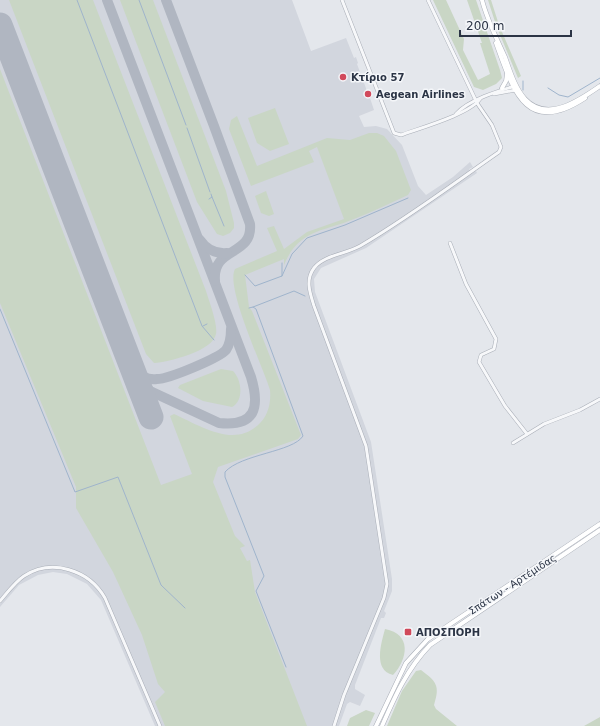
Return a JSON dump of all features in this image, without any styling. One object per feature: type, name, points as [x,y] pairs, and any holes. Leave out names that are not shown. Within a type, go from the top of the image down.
[{"type":"main road","points":[[482,0],[507,71],[524,103],[534,110],[548,113],[567,110],[600,86]]},
{"type":"main road","points":[[492,29],[515,87]]},
{"type":"main road","points":[[502,88],[506,81],[507,71]]},
{"type":"main road","name":"Σπάτων - Αρτέμιδας","points":[[376,726],[406,663],[428,639],[600,524]]},
{"type":"main road","name":"Σπάτων - Αρτέμιδας","points":[[382,726],[404,677],[416,660],[430,645],[600,530]]},
{"type":"street","points":[[342,0],[394,133],[402,135],[467,110],[480,99],[515,87]]},
{"type":"street","points":[[334,726],[344,695],[384,598],[387,584],[366,446],[314,306],[308,281],[313,269],[320,263],[360,246],[440,194],[499,152],[501,147],[492,126],[477,102],[428,0]]},
{"type":"street","points":[[490,95],[502,88],[515,87]]},
{"type":"street","points":[[450,243],[466,284],[496,340],[494,349],[480,357],[479,362],[505,406],[527,434]]},
{"type":"street","points":[[513,443],[544,424],[580,410],[600,399]]},
{"type":"street","points":[[0,601],[23,577],[41,569],[57,568],[76,571],[91,581],[105,598],[160,726]]},
{"type":"shaded area","points":[[0,0],[292,0],[311,51],[346,38],[354,58],[356,57],[357,64],[367,91],[369,91],[372,97],[370,98],[374,110],[359,116],[364,127],[376,126],[387,129],[402,145],[418,186],[426,195],[453,177],[470,162],[473,167],[469,169],[472,173],[476,171],[477,173],[366,248],[321,268],[314,279],[315,292],[371,442],[392,579],[392,591],[384,611],[386,613],[384,618],[381,618],[355,685],[355,689],[365,695],[360,706],[350,702],[347,704],[339,726],[155,726],[101,600],[87,584],[67,574],[53,572],[38,575],[19,585],[0,607]]},
{"type":"green space","points":[[9,0],[93,0],[213,312],[216,324],[216,334],[207,346],[179,358],[154,363],[146,354]]},
{"type":"green space","points":[[120,0],[153,0],[226,191],[234,223],[234,228],[230,233],[223,236],[217,234],[197,202]]},
{"type":"green space","points":[[433,0],[446,0],[464,39],[463,50],[478,80],[490,74],[480,43],[482,43],[467,0],[476,0],[502,78],[496,84],[483,90],[474,87]]},
{"type":"green space","points":[[488,0],[491,0],[499,25],[521,76],[518,78],[496,25]]},
{"type":"green space","points":[[0,69],[161,485],[192,474],[170,416],[174,414],[207,429],[230,435],[241,434],[251,430],[261,422],[268,411],[270,403],[270,390],[246,328],[235,292],[233,278],[235,269],[277,251],[267,228],[274,226],[284,249],[307,232],[344,219],[317,147],[309,151],[314,162],[251,186],[229,129],[231,120],[237,116],[257,166],[327,138],[350,140],[369,133],[377,133],[384,136],[396,151],[411,190],[408,195],[361,216],[313,233],[297,244],[290,253],[284,265],[284,259],[245,275],[249,307],[252,311],[301,435],[298,439],[218,467],[213,482],[235,536],[245,546],[240,548],[247,561],[250,560],[255,592],[307,726],[165,726],[155,702],[165,692],[158,684],[142,635],[113,572],[76,508],[76,487],[0,303]]},
{"type":"green space","points":[[275,108],[289,144],[270,151],[257,143],[248,118]]},
{"type":"green space","points":[[266,191],[274,214],[269,216],[261,213],[255,196]]},
{"type":"green space","points":[[221,369],[233,371],[240,385],[240,395],[236,404],[232,407],[203,401],[178,388],[180,385]]},
{"type":"green space","points":[[385,629],[400,636],[405,648],[402,662],[393,675],[383,668],[381,662],[380,649]]},
{"type":"green space","points":[[421,670],[434,681],[436,685],[437,693],[434,705],[436,709],[457,726],[387,726],[402,691],[416,671]]},
{"type":"green space","points":[[366,710],[375,713],[369,726],[347,726],[350,718]]},
{"type":"green space","points":[[600,717],[600,726],[584,726]]},
{"type":"waterway","points":[[77,0],[202,326],[214,340]]},
{"type":"waterway","points":[[139,0],[186,125]]},
{"type":"waterway","points":[[548,88],[559,95],[568,97],[600,78]]},
{"type":"waterway","points":[[523,81],[523,90]]},
{"type":"waterway","points":[[187,128],[210,192]]},
{"type":"waterway","points":[[209,199],[212,197],[211,194]]},
{"type":"waterway","points":[[212,197],[224,226]]},
{"type":"waterway","points":[[282,276],[292,254],[307,238],[345,225],[408,198]]},
{"type":"waterway","points":[[245,275],[255,286],[282,276],[282,263]]},
{"type":"waterway","points":[[253,307],[294,291],[305,296]]},
{"type":"waterway","points":[[249,308],[253,307],[256,309],[303,436],[289,446],[254,457],[233,466],[225,472],[225,477],[264,576],[256,591],[286,667]]},
{"type":"waterway","points":[[0,309],[75,492],[118,477],[161,585],[185,608]]},
{"type":"waterway","points":[[203,326],[207,324]]},
{"type":"taxiway","points":[[107,0],[251,377],[254,388],[255,406],[248,418],[241,422],[219,423],[150,391],[140,381],[131,365]]},
{"type":"taxiway","points":[[166,0],[250,224],[249,234],[245,242],[220,262],[216,270],[215,281]]},
{"type":"taxiway","points":[[200,240],[205,246],[212,250],[219,253],[227,253]]},
{"type":"taxiway","points":[[135,370],[142,376],[154,379],[172,376],[193,368],[222,354],[226,350],[230,340],[231,329]]},
{"type":"runway","points":[[0,25],[151,417]]},
{"type":"place","name":"Κτίριο 57","points":[[343,77]]},
{"type":"place","name":"Aegean Airlines","points":[[368,94]]},
{"type":"place","name":"ΑΠΟΣΠΟΡΗ","points":[[408,632]]}]
